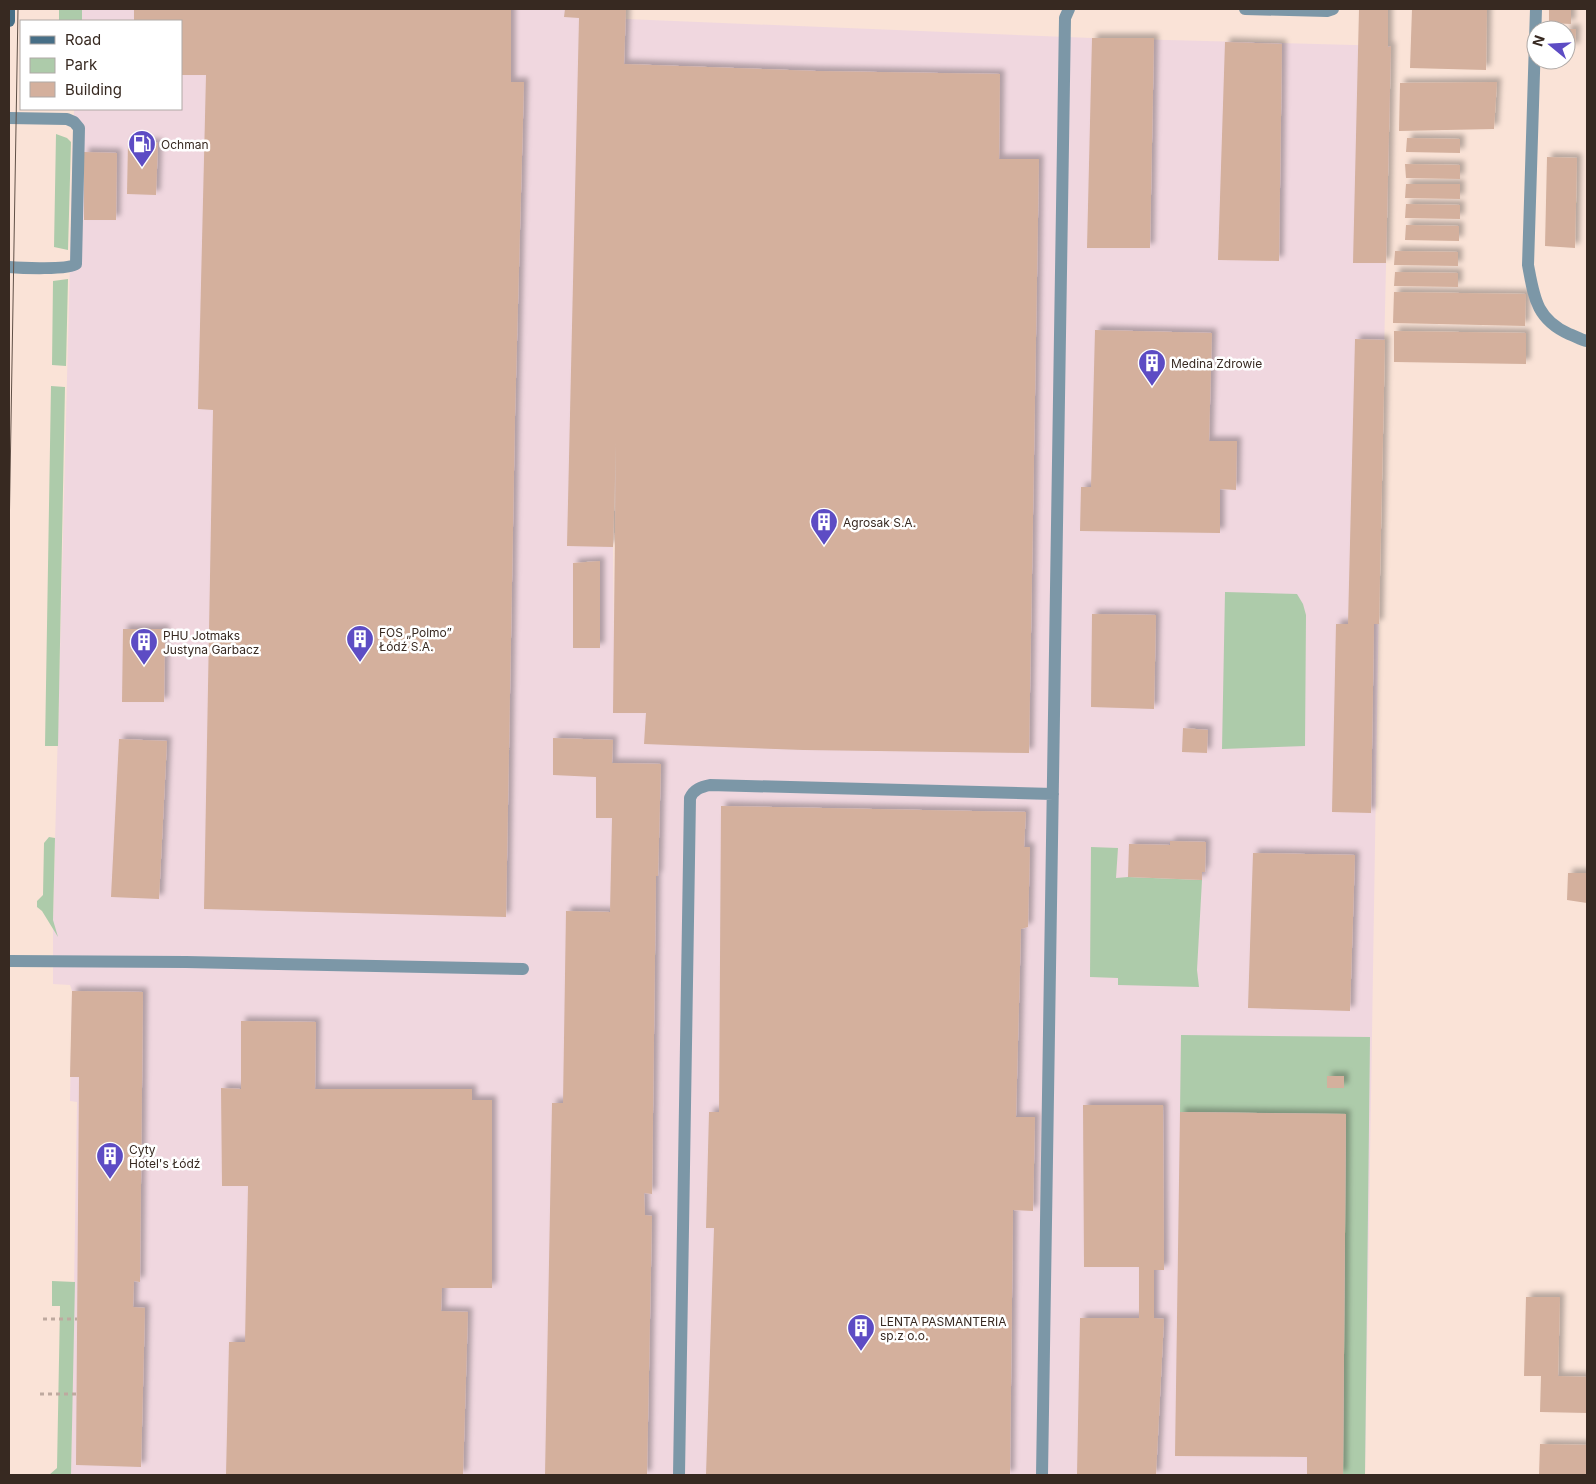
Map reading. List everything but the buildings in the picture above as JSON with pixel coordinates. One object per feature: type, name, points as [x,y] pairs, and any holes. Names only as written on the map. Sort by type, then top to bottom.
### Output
[{"type":"street","points":[[9,9],[9,21]]},
{"type":"lane","points":[[1042,1475],[1064,28],[1065,18],[1069,9]]},
{"type":"lane","points":[[1245,9],[1327,12],[1333,9]]},
{"type":"lane","points":[[1536,9],[1528,265],[1534,298],[1545,318],[1559,329],[1587,341]]},
{"type":"lane","points":[[9,118],[67,119],[74,122],[79,128],[76,264],[73,267],[63,268],[9,267]]},
{"type":"lane","points":[[679,1475],[690,798],[692,792],[710,785],[1053,794]]},
{"type":"lane","points":[[9,961],[523,969]]},
{"type":"path","points":[[43,1319],[77,1319]]},
{"type":"path","points":[[40,1394],[76,1394]]},
{"type":"shaded area","points":[[82,9],[626,9],[626,19],[1092,38],[1391,46],[1380,529],[1365,1475],[71,1475],[77,1102],[70,1101],[72,991],[70,985],[53,984],[53,920],[74,110],[182,110],[182,20],[82,20]],"holes":[[[616,442],[614,646],[613,547]]]},
{"type":"green space","points":[[59,9],[82,9],[82,20],[59,20]]},
{"type":"green space","points":[[56,134],[67,138],[71,142],[68,250],[54,247]]},
{"type":"green space","points":[[68,279],[66,366],[52,365],[53,281]]},
{"type":"green space","points":[[51,386],[65,387],[58,746],[45,746]]},
{"type":"green space","points":[[1225,592],[1297,594],[1303,604],[1306,615],[1305,746],[1222,749]]},
{"type":"green space","points":[[49,837],[55,838],[53,920],[58,937],[42,911],[37,907],[37,901],[43,895],[44,843]]},
{"type":"green space","points":[[1091,847],[1118,848],[1116,878],[1202,880],[1197,970],[1199,987],[1118,985],[1118,978],[1090,977]]},
{"type":"green space","points":[[1181,1035],[1370,1037],[1365,1475],[1343,1475],[1346,1114],[1180,1112]]},
{"type":"green space","points":[[52,1281],[75,1282],[71,1475],[49,1475],[57,1468],[60,1306],[52,1306]]},
{"type":"tram line","points":[[9,540],[18,9]]},
{"type":"place","name":"Ochman","points":[[142,168]]},
{"type":"place","name":"Medina Zdrowie","points":[[1152,387]]},
{"type":"place","name":"Agrosak S.A.","points":[[824,546]]},
{"type":"place","name":"FOS „Polmo” Łódź S.A.","points":[[360,663]]},
{"type":"place","name":"PHU Jotmaks Justyna Garbacz","points":[[144,666]]},
{"type":"place","name":"Cyty Hotel's Łódź","points":[[110,1180]]},
{"type":"place","name":"LENTA PASMANTERIA sp.z o.o.","points":[[861,1352]]}]
